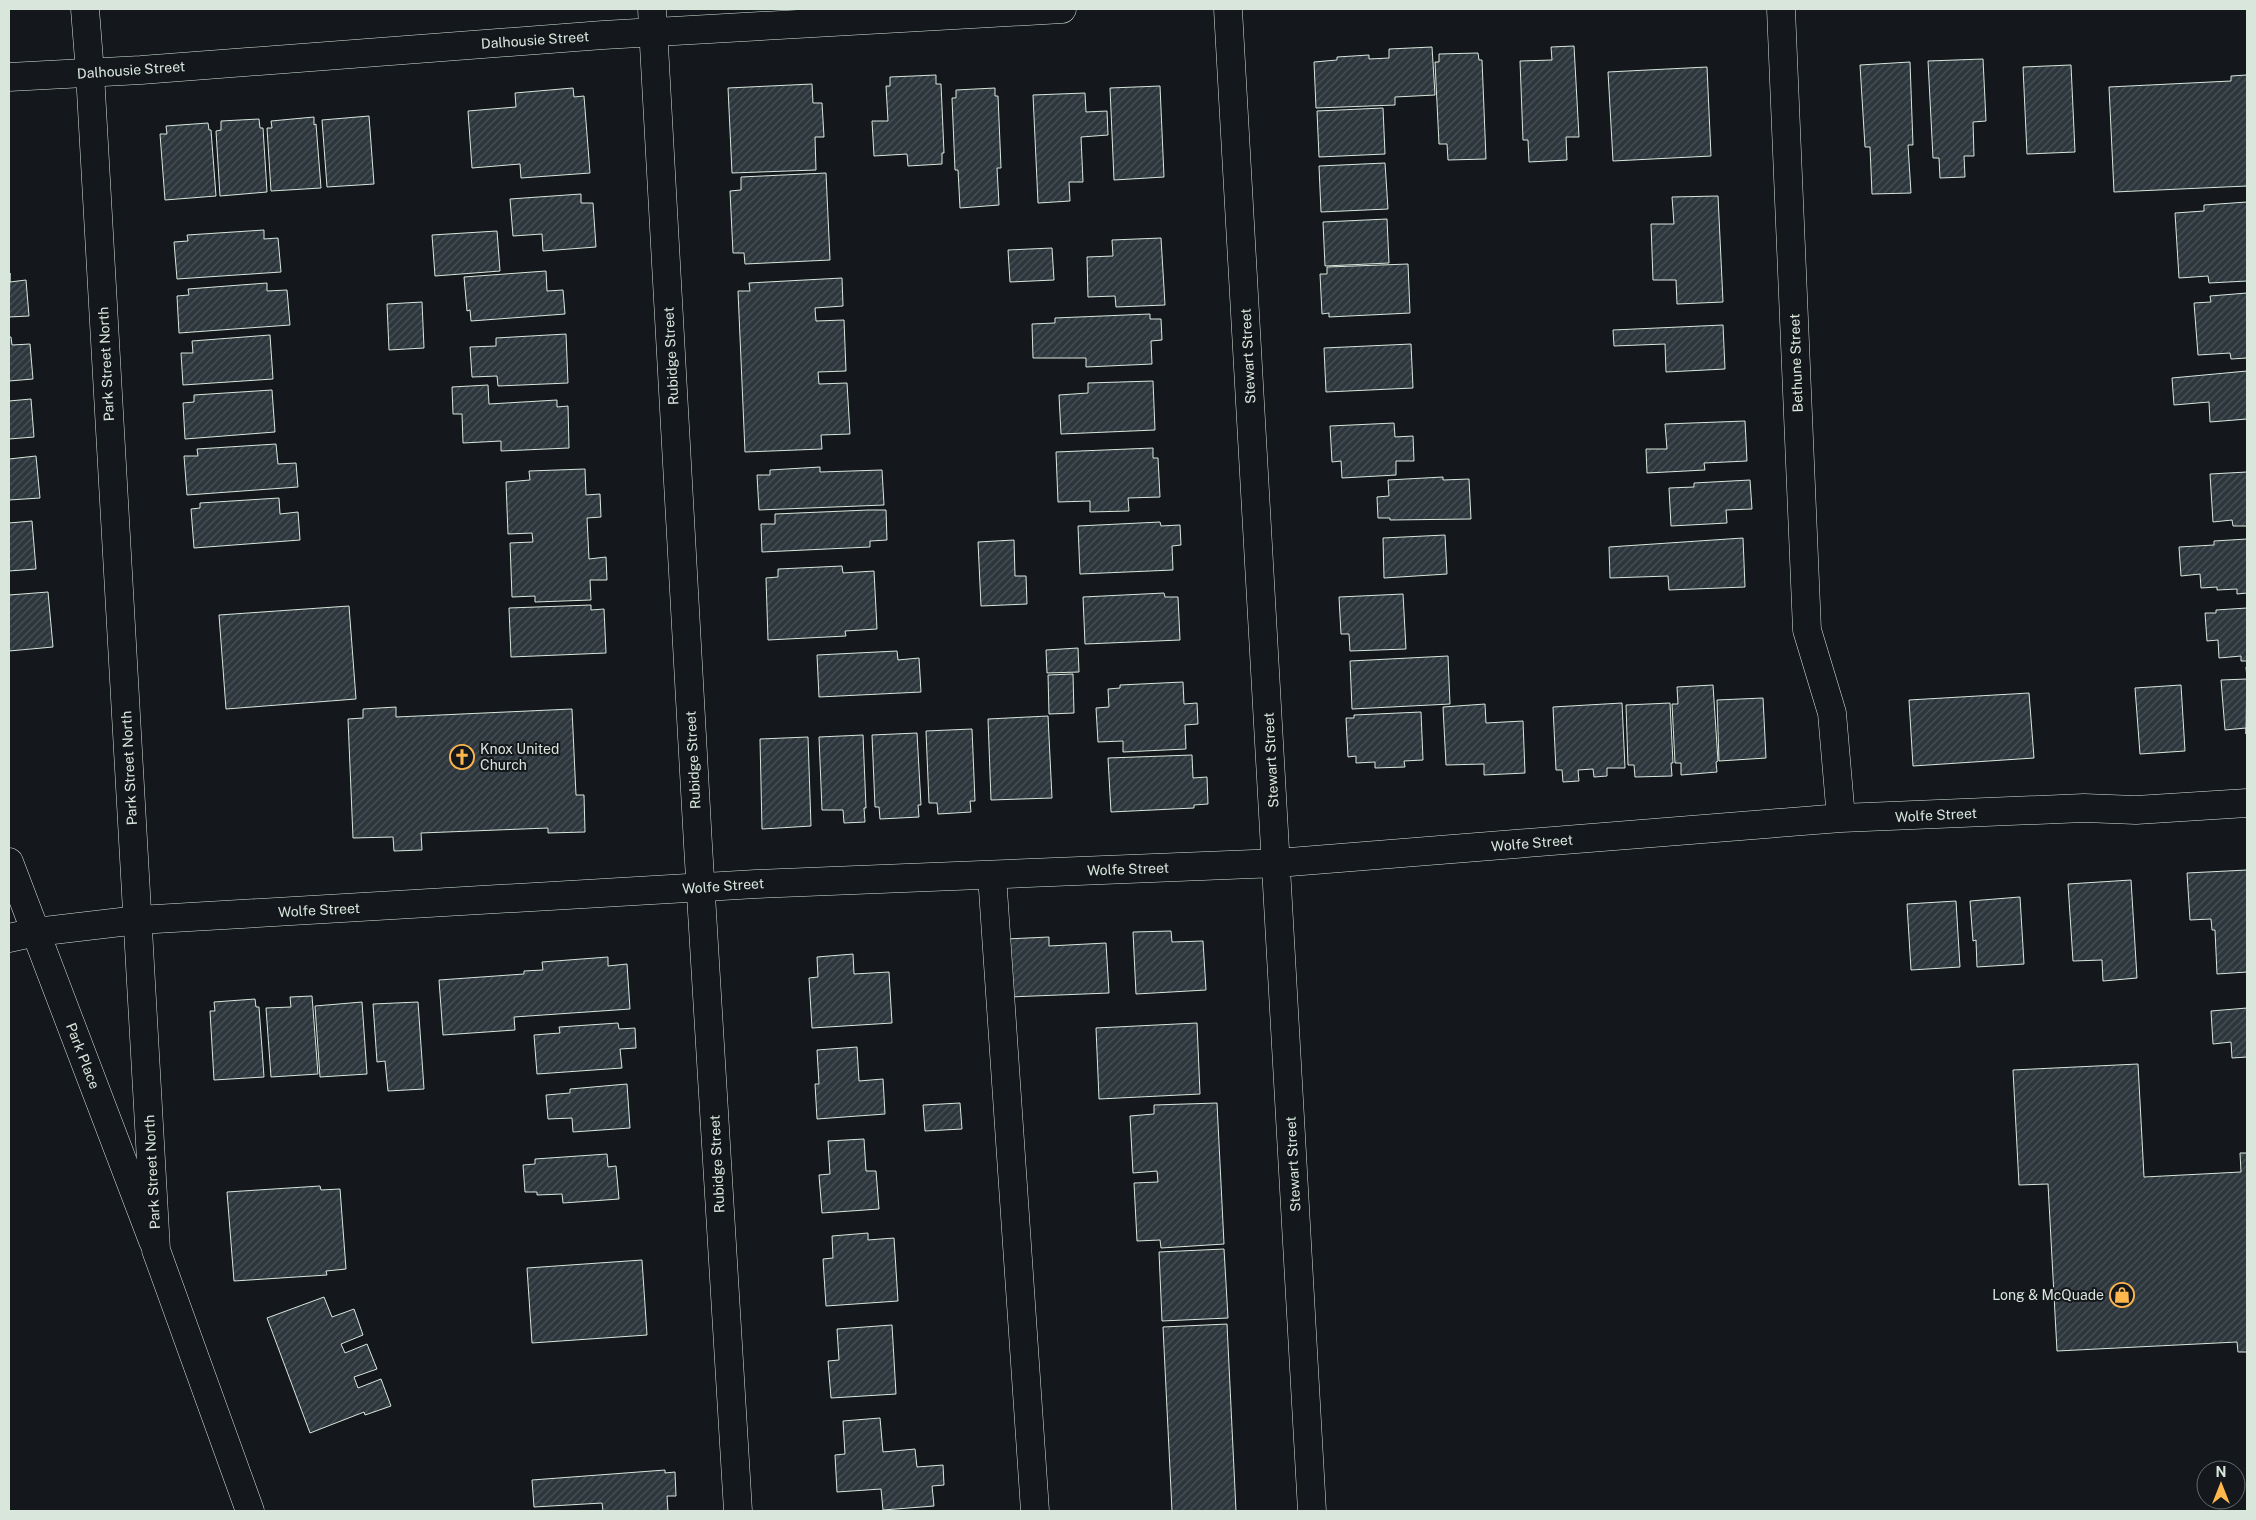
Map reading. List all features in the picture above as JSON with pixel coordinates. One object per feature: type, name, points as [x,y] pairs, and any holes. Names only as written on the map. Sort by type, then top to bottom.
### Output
[{"type":"street","name":"Park Street North","points":[[85,9],[156,1250],[250,1511]]},
{"type":"street","name":"Dalhousie Street","points":[[9,77],[90,73],[652,21],[1062,9]]},
{"type":"street","name":"Stewart Street","points":[[1228,9],[1312,1511]]},
{"type":"street","name":"Bethune Street","points":[[1782,9],[1807,630],[1832,713],[1841,818]]},
{"type":"street","name":"Rubidge Street","points":[[652,21],[700,888],[738,1511]]},
{"type":"street","name":"Wolfe Street","points":[[9,938],[36,932],[138,920],[756,884],[1277,863],[1841,818],[2084,808],[2136,810],[2247,803]]},
{"type":"street","name":"Park Place","points":[[9,862],[156,1250]]},
{"type":"street","points":[[992,875],[1035,1511]]},
{"type":"building","points":[[1574,46],[1579,137],[1566,137],[1567,160],[1529,162],[1528,140],[1523,140],[1520,61],[1552,60],[1551,47]]},
{"type":"building","points":[[1432,47],[1435,95],[1395,97],[1395,105],[1316,108],[1314,62],[1337,60],[1337,57],[1369,55],[1369,59],[1389,58],[1389,49]]},
{"type":"building","points":[[1478,53],[1479,60],[1482,60],[1486,159],[1448,160],[1447,144],[1439,144],[1435,62],[1439,62],[1439,54]]},
{"type":"building","points":[[1983,59],[1986,121],[1973,122],[1974,156],[1964,156],[1965,177],[1940,178],[1939,158],[1933,158],[1928,61]]},
{"type":"building","points":[[1910,62],[1913,145],[1908,145],[1911,193],[1872,194],[1870,147],[1865,147],[1860,65]]},
{"type":"building","points":[[2071,65],[2075,152],[2027,154],[2023,67]]},
{"type":"building","points":[[1707,67],[1711,156],[1613,161],[1608,72]]},
{"type":"building","points":[[936,75],[936,84],[941,84],[944,153],[942,153],[942,164],[908,166],[907,154],[874,156],[872,121],[888,121],[886,86],[890,86],[890,77]]},
{"type":"building","points":[[2247,75],[2247,186],[2114,192],[2109,87],[2231,81],[2231,76]]},
{"type":"building","points":[[812,84],[813,103],[822,103],[824,137],[815,137],[816,170],[732,173],[728,88]]},
{"type":"building","points":[[1160,86],[1164,177],[1114,180],[1110,88]]},
{"type":"building","points":[[573,88],[574,97],[584,96],[590,173],[521,178],[520,164],[472,168],[468,111],[516,107],[515,93]]},
{"type":"building","points":[[995,88],[995,96],[998,96],[1001,168],[997,168],[999,205],[960,208],[958,170],[955,170],[952,98],[956,98],[956,90]]},
{"type":"building","points":[[1085,93],[1086,112],[1107,111],[1108,135],[1081,137],[1083,182],[1069,182],[1070,201],[1038,203],[1033,95]]},
{"type":"building","points":[[1383,108],[1385,154],[1319,157],[1317,111]]},
{"type":"building","points":[[369,116],[374,184],[327,187],[322,120]]},
{"type":"building","points":[[314,117],[321,188],[271,191],[267,128],[272,128],[271,121]]},
{"type":"building","points":[[259,119],[260,128],[263,128],[267,192],[220,196],[216,131],[221,130],[221,121]]},
{"type":"building","points":[[208,123],[209,130],[211,130],[216,196],[165,200],[160,134],[167,134],[166,126]]},
{"type":"building","points":[[1385,163],[1388,209],[1321,212],[1319,166]]},
{"type":"building","points":[[826,173],[830,260],[745,264],[744,253],[733,253],[730,191],[741,190],[741,177]]},
{"type":"building","points":[[581,194],[581,203],[593,203],[596,247],[543,251],[542,234],[513,236],[510,199]]},
{"type":"building","points":[[1718,196],[1723,302],[1677,304],[1676,280],[1653,280],[1651,224],[1674,224],[1672,197]]},
{"type":"building","points":[[2247,202],[2247,281],[2209,283],[2208,276],[2179,278],[2175,213],[2204,211],[2204,205]]},
{"type":"building","points":[[1387,219],[1389,263],[1325,266],[1323,222]]},
{"type":"building","points":[[264,230],[264,239],[278,238],[281,272],[177,279],[174,242],[188,241],[187,235]]},
{"type":"building","points":[[497,231],[500,271],[435,276],[432,235]]},
{"type":"building","points":[[1161,238],[1165,305],[1116,307],[1115,296],[1088,297],[1087,257],[1113,256],[1112,240]]},
{"type":"building","points":[[1052,248],[1054,280],[1010,282],[1008,250]]},
{"type":"building","points":[[1408,264],[1410,313],[1329,317],[1329,313],[1322,314],[1320,274],[1327,274],[1327,267]]},
{"type":"building","points":[[546,271],[547,291],[563,290],[565,314],[471,321],[470,310],[467,311],[464,277]]},
{"type":"building","points":[[10,273],[10,282],[26,280],[29,316],[9,317]]},
{"type":"building","points":[[842,278],[843,306],[815,308],[816,321],[844,320],[846,371],[818,372],[819,384],[847,383],[850,434],[821,435],[822,449],[745,452],[738,291],[750,291],[749,283]]},
{"type":"building","points":[[267,283],[267,291],[287,290],[290,325],[179,333],[177,296],[189,295],[188,289]]},
{"type":"building","points":[[2247,293],[2247,358],[2231,359],[2230,353],[2198,355],[2194,303],[2211,302],[2210,296]]},
{"type":"building","points":[[422,302],[424,348],[389,350],[387,304]]},
{"type":"building","points":[[1150,314],[1150,319],[1161,319],[1162,340],[1151,341],[1152,364],[1086,367],[1086,358],[1033,358],[1032,324],[1055,323],[1055,318]]},
{"type":"building","points":[[1723,325],[1725,369],[1666,372],[1665,344],[1614,346],[1613,330]]},
{"type":"building","points":[[566,334],[568,383],[498,386],[497,376],[472,377],[470,347],[496,346],[496,338]]},
{"type":"building","points":[[270,335],[273,379],[183,385],[181,353],[193,353],[192,341]]},
{"type":"building","points":[[9,337],[11,337],[12,345],[30,344],[33,379],[9,381]]},
{"type":"building","points":[[1411,344],[1413,388],[1326,392],[1324,348]]},
{"type":"building","points":[[2247,371],[2247,419],[2210,422],[2209,402],[2174,405],[2172,378]]},
{"type":"building","points":[[1153,381],[1155,430],[1061,434],[1059,395],[1088,393],[1088,383]]},
{"type":"building","points":[[488,385],[489,404],[557,400],[557,407],[568,406],[569,448],[501,451],[501,441],[463,443],[462,414],[453,414],[452,387]]},
{"type":"building","points":[[272,390],[275,432],[185,439],[183,403],[194,402],[194,395]]},
{"type":"building","points":[[31,399],[34,437],[9,439],[9,401]]},
{"type":"building","points":[[1745,421],[1747,461],[1704,463],[1705,470],[1647,473],[1646,449],[1667,449],[1665,424]]},
{"type":"building","points":[[1394,423],[1395,437],[1413,436],[1414,461],[1396,461],[1396,475],[1342,478],[1341,461],[1332,462],[1330,426]]},
{"type":"building","points":[[276,444],[278,464],[296,463],[298,487],[187,495],[184,456],[198,456],[197,449]]},
{"type":"building","points":[[1153,448],[1153,458],[1158,458],[1160,497],[1128,498],[1129,511],[1090,512],[1090,501],[1058,502],[1056,452]]},
{"type":"building","points":[[36,456],[40,498],[9,500],[9,459]]},
{"type":"building","points":[[820,467],[820,472],[882,470],[884,505],[759,510],[757,475],[770,475],[770,470]]},
{"type":"building","points":[[585,469],[586,495],[600,494],[601,517],[587,518],[589,559],[606,557],[607,580],[590,580],[591,600],[535,602],[535,596],[512,597],[510,543],[533,542],[532,533],[508,534],[506,482],[530,480],[529,471]]},
{"type":"building","points":[[2247,472],[2247,526],[2233,526],[2232,520],[2213,522],[2210,474]]},
{"type":"building","points":[[1443,477],[1443,480],[1469,479],[1471,519],[1390,520],[1390,518],[1378,518],[1377,497],[1389,496],[1388,480]]},
{"type":"building","points":[[1750,480],[1752,509],[1726,510],[1727,523],[1671,526],[1669,488],[1694,487],[1694,483]]},
{"type":"building","points":[[279,498],[280,514],[298,512],[300,540],[194,548],[191,509],[200,508],[200,503]]},
{"type":"building","points":[[886,510],[887,540],[870,541],[870,547],[762,552],[761,524],[775,524],[775,514]]},
{"type":"building","points":[[32,521],[36,569],[9,571],[9,523]]},
{"type":"building","points":[[1160,522],[1161,526],[1180,525],[1181,545],[1172,546],[1173,570],[1080,574],[1078,526]]},
{"type":"building","points":[[1445,535],[1447,574],[1384,578],[1383,538]]},
{"type":"building","points":[[1743,538],[1745,587],[1669,590],[1668,576],[1610,578],[1609,547]]},
{"type":"building","points":[[2247,539],[2247,593],[2237,594],[2237,589],[2217,590],[2217,587],[2201,588],[2200,574],[2181,576],[2179,547],[2214,545],[2214,541]]},
{"type":"building","points":[[1014,540],[1015,576],[1026,576],[1027,604],[981,606],[978,542]]},
{"type":"building","points":[[842,566],[843,573],[874,571],[877,629],[845,631],[846,636],[768,640],[766,578],[778,577],[778,569]]},
{"type":"building","points":[[48,592],[53,647],[9,651],[9,595]]},
{"type":"building","points":[[1164,593],[1165,597],[1178,597],[1180,640],[1085,644],[1083,597]]},
{"type":"building","points":[[1403,594],[1406,649],[1350,651],[1349,634],[1341,634],[1339,597]]},
{"type":"building","points":[[591,605],[591,610],[604,609],[606,653],[511,657],[509,608]]},
{"type":"building","points":[[349,606],[356,699],[226,709],[219,615]]},
{"type":"building","points":[[2247,608],[2247,661],[2241,661],[2241,656],[2219,658],[2218,640],[2207,641],[2205,613],[2216,613],[2216,610]]},
{"type":"building","points":[[1078,648],[1079,672],[1047,673],[1046,650]]},
{"type":"building","points":[[897,651],[898,660],[919,658],[921,692],[819,697],[817,655]]},
{"type":"building","points":[[1448,656],[1450,704],[1352,709],[1350,661]]},
{"type":"building","points":[[1073,674],[1074,713],[1049,714],[1048,675]]},
{"type":"building","points":[[2247,679],[2246,734],[2246,728],[2225,730],[2221,680]]},
{"type":"building","points":[[1183,682],[1184,704],[1197,703],[1198,724],[1185,725],[1186,749],[1123,752],[1123,741],[1098,742],[1096,708],[1109,707],[1108,689],[1120,688],[1120,685]]},
{"type":"building","points":[[1713,685],[1718,761],[1716,762],[1717,772],[1681,775],[1681,763],[1675,763],[1672,704],[1678,704],[1677,687]]},
{"type":"building","points":[[2181,685],[2185,751],[2140,754],[2135,688]]},
{"type":"building","points":[[2029,693],[2034,758],[1913,766],[1909,700]]},
{"type":"building","points":[[1763,698],[1766,758],[1719,761],[1717,700]]},
{"type":"building","points":[[1622,703],[1625,768],[1607,768],[1607,776],[1594,777],[1593,769],[1578,770],[1579,781],[1563,782],[1562,770],[1556,770],[1553,707]]},
{"type":"building","points":[[1670,703],[1672,776],[1635,777],[1634,765],[1628,765],[1626,705]]},
{"type":"building","points":[[1485,704],[1486,723],[1523,721],[1525,773],[1484,775],[1484,764],[1446,765],[1443,707]]},
{"type":"building","name":"Knox United Church","points":[[396,707],[396,717],[572,709],[576,795],[584,795],[585,832],[548,833],[548,828],[421,833],[422,850],[394,851],[393,837],[353,838],[348,719],[363,718],[363,709]]},
{"type":"building","points":[[1421,712],[1423,760],[1404,761],[1405,767],[1375,768],[1375,762],[1356,763],[1356,756],[1348,757],[1346,718],[1354,718],[1354,715]]},
{"type":"building","points":[[1048,716],[1052,798],[991,800],[988,719]]},
{"type":"building","points":[[972,729],[975,801],[970,801],[971,812],[938,814],[937,803],[929,803],[926,731]]},
{"type":"building","points":[[917,733],[921,805],[918,805],[919,817],[880,819],[879,807],[875,807],[872,735]]},
{"type":"building","points":[[863,735],[865,822],[844,823],[843,810],[822,810],[819,737]]},
{"type":"building","points":[[808,737],[811,826],[762,829],[760,739]]},
{"type":"building","points":[[1192,755],[1193,778],[1207,777],[1208,804],[1194,805],[1194,808],[1111,812],[1108,758]]},
{"type":"building","points":[[2247,870],[2247,972],[2217,974],[2215,930],[2212,930],[2211,919],[2190,920],[2187,873]]},
{"type":"building","points":[[2131,880],[2137,978],[2103,981],[2102,960],[2073,961],[2068,884]]},
{"type":"building","points":[[2020,897],[2024,964],[1977,967],[1976,940],[1973,941],[1970,901]]},
{"type":"building","points":[[1956,901],[1960,967],[1911,970],[1907,904]]},
{"type":"building","points":[[1171,931],[1172,942],[1203,941],[1206,990],[1136,994],[1133,932]]},
{"type":"building","points":[[1049,937],[1049,946],[1106,943],[1109,993],[1009,997],[1006,939]]},
{"type":"building","points":[[853,954],[854,974],[889,972],[892,1023],[812,1028],[809,978],[818,977],[817,957]]},
{"type":"building","points":[[608,957],[608,966],[627,964],[630,1009],[514,1017],[515,1030],[443,1035],[439,980],[524,974],[524,971],[543,970],[542,962]]},
{"type":"building","points":[[312,996],[318,1074],[271,1077],[266,1008],[291,1007],[290,997]]},
{"type":"building","points":[[255,999],[256,1007],[259,1007],[264,1077],[214,1080],[210,1011],[215,1011],[214,1002]]},
{"type":"building","points":[[362,1002],[367,1074],[320,1077],[315,1006]]},
{"type":"building","points":[[418,1002],[424,1089],[388,1091],[385,1061],[377,1062],[373,1004]]},
{"type":"building","points":[[2247,1008],[2247,1057],[2232,1058],[2231,1042],[2213,1044],[2211,1011]]},
{"type":"building","points":[[618,1023],[619,1029],[635,1028],[636,1048],[620,1049],[622,1068],[537,1074],[534,1035],[560,1033],[559,1027]]},
{"type":"building","points":[[1197,1023],[1200,1094],[1099,1099],[1096,1028]]},
{"type":"building","points":[[857,1047],[859,1081],[883,1079],[885,1114],[817,1119],[815,1084],[819,1084],[817,1050]]},
{"type":"building","points":[[2138,1064],[2144,1177],[2241,1172],[2240,1153],[2247,1153],[2247,1352],[2238,1352],[2237,1342],[2057,1351],[2048,1184],[2019,1185],[2013,1070]]},
{"type":"building","points":[[627,1084],[630,1128],[573,1132],[572,1118],[548,1119],[546,1095],[570,1093],[570,1089]]},
{"type":"building","points":[[960,1103],[962,1129],[925,1131],[923,1105]]},
{"type":"building","points":[[1217,1103],[1224,1244],[1161,1248],[1160,1240],[1137,1241],[1134,1183],[1158,1182],[1157,1171],[1133,1173],[1130,1116],[1154,1114],[1154,1105]]},
{"type":"building","points":[[864,1139],[866,1171],[876,1171],[879,1209],[822,1213],[819,1175],[830,1174],[828,1141]]},
{"type":"building","points":[[607,1154],[608,1167],[616,1166],[619,1199],[563,1203],[562,1194],[537,1195],[537,1192],[525,1192],[523,1165],[535,1164],[535,1159]]},
{"type":"building","points":[[320,1186],[321,1190],[340,1189],[346,1269],[326,1271],[327,1275],[234,1281],[227,1192]]},
{"type":"building","points":[[868,1233],[868,1240],[894,1238],[898,1301],[826,1306],[823,1259],[833,1258],[832,1236]]},
{"type":"building","points":[[1224,1249],[1228,1318],[1162,1321],[1159,1252]]},
{"type":"building","points":[[642,1260],[647,1335],[532,1343],[527,1268]]},
{"type":"building","points":[[324,1297],[332,1317],[354,1309],[363,1335],[341,1344],[345,1353],[367,1344],[377,1369],[354,1377],[358,1388],[381,1379],[391,1406],[365,1415],[364,1412],[310,1433],[267,1318]]},
{"type":"building","points":[[1227,1324],[1236,1511],[1172,1511],[1163,1327]]},
{"type":"building","points":[[892,1325],[896,1394],[831,1398],[828,1361],[839,1360],[837,1329]]},
{"type":"building","points":[[880,1418],[883,1452],[915,1449],[917,1467],[943,1465],[944,1485],[932,1486],[934,1506],[883,1510],[881,1489],[837,1492],[835,1455],[845,1454],[843,1421]]},
{"type":"building","points":[[665,1470],[665,1473],[675,1472],[676,1496],[667,1496],[668,1511],[603,1511],[602,1503],[534,1507],[532,1480]]},
{"type":"place","name":"Knox United Church","points":[[462,757]]},
{"type":"place","name":"Long & McQuade","points":[[2122,1295]]}]
